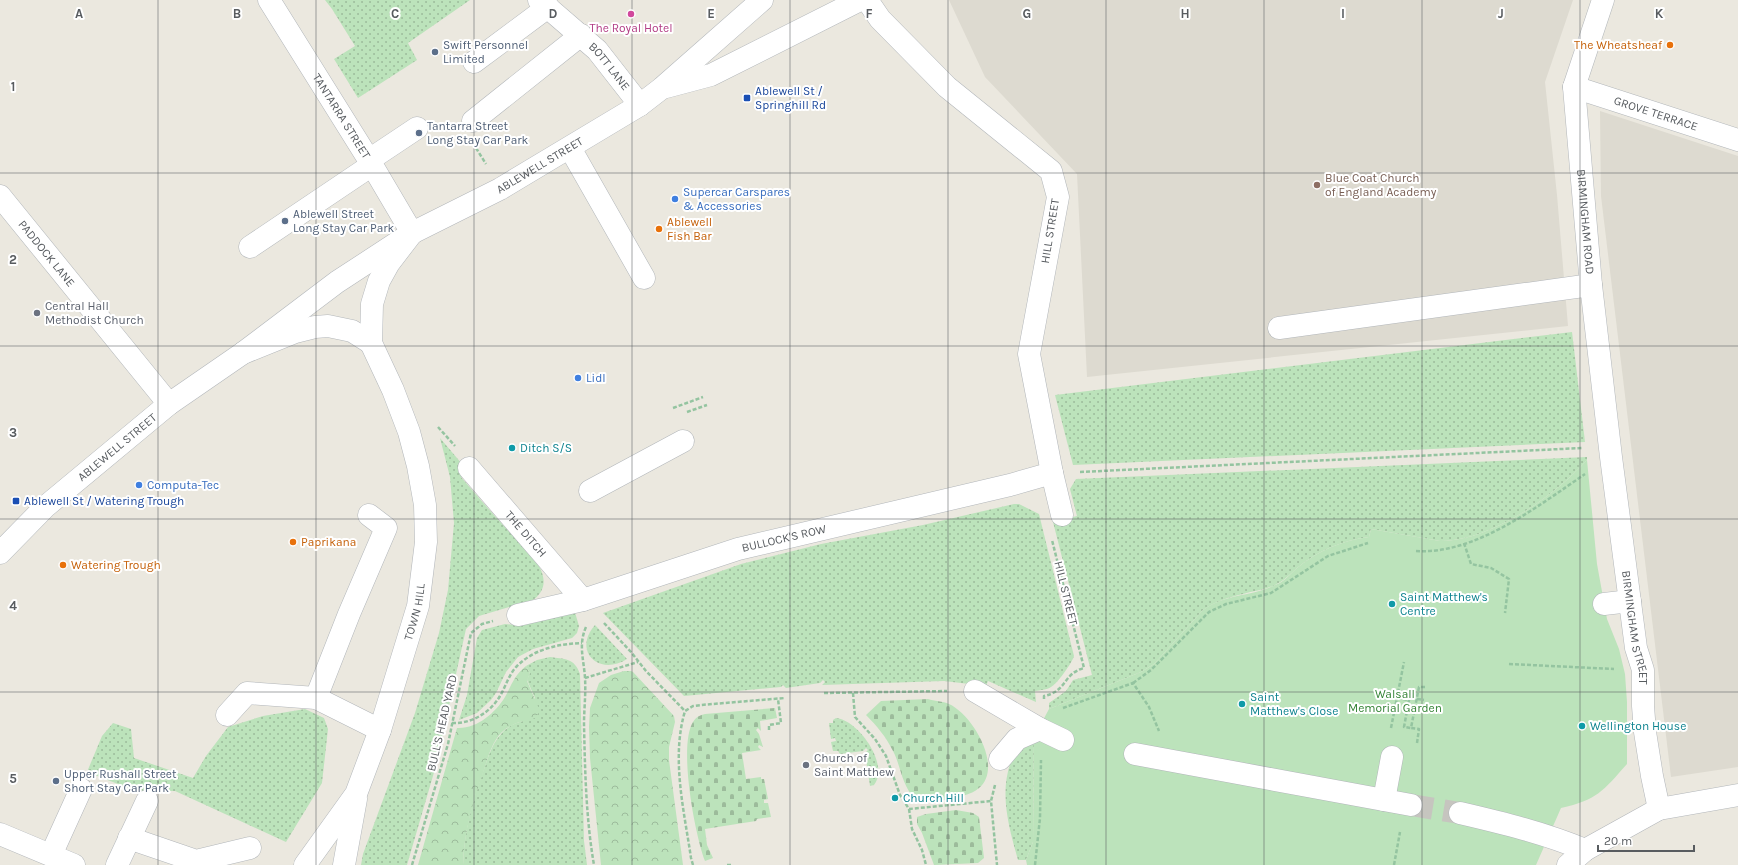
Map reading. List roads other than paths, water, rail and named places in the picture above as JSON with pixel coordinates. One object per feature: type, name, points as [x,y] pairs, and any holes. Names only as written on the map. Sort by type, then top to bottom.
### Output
[{"type":"street","name":"TANTARRA STREET","points":[[269,0],[412,233]]},
{"type":"street","name":"ABLEWELL STREET","points":[[0,553],[8,535],[45,507],[169,404],[243,353],[337,282],[412,233],[500,189],[640,106],[762,0]]},
{"type":"street","name":"ABLEWELL STREET","points":[[662,88],[711,75],[860,0]]},
{"type":"street","name":"HILL STREET","points":[[867,0],[880,19],[947,88],[1051,172],[1058,197],[1029,354],[1052,473],[1062,514]]},
{"type":"street","name":"BIRMINGHAM ROAD","points":[[1603,0],[1574,87],[1591,285],[1611,452]]},
{"type":"street","points":[[474,62],[544,3]]},
{"type":"street","name":"BOTT LANE","points":[[544,3],[597,50],[640,106]]},
{"type":"street","points":[[474,121],[581,35]]},
{"type":"street","name":"GROVE TERRACE","points":[[1574,87],[1738,140]]},
{"type":"street","points":[[250,247],[370,163],[417,128]]},
{"type":"street","points":[[570,148],[644,278]]},
{"type":"street","name":"PADDOCK LANE","points":[[0,196],[169,404]]},
{"type":"street","name":"ABLEWELL STREET","points":[[371,343],[372,304],[379,281],[389,263],[412,233]]},
{"type":"street","points":[[1279,328],[1591,285]]},
{"type":"street","name":"ABLEWELL STREET","points":[[243,353],[295,332],[315,327],[328,326],[352,331],[371,343]]},
{"type":"street","name":"TOWN HILL","points":[[304,865],[356,794],[380,730],[418,606],[423,574],[426,542],[424,505],[418,466],[409,432],[393,390],[371,343]]},
{"type":"street","points":[[590,491],[683,441]]},
{"type":"street","name":"BIRMINGHAM STREET","points":[[1611,452],[1636,648],[1643,670],[1645,732],[1659,809]]},
{"type":"street","name":"THE DITCH","points":[[469,468],[588,608]]},
{"type":"street","name":"BULLOCK'S ROW","points":[[518,615],[588,608],[738,549],[1010,485],[1052,473]]},
{"type":"street","points":[[316,698],[349,614],[386,528],[369,515]]},
{"type":"street","points":[[1604,604],[1630,601]]},
{"type":"street","points":[[975,691],[1063,740]]},
{"type":"street","points":[[227,715],[247,693],[316,698],[380,730]]},
{"type":"street","points":[[1000,759],[1017,739],[1040,728]]},
{"type":"street","points":[[1135,754],[1408,804]]},
{"type":"street","points":[[1384,800],[1392,757]]},
{"type":"street","points":[[51,856],[81,789]]},
{"type":"street","points":[[344,865],[356,794]]},
{"type":"street","points":[[1568,865],[1585,850],[1659,809],[1738,795]]},
{"type":"street","points":[[117,865],[147,801]]},
{"type":"street","points":[[1460,813],[1514,825],[1561,840],[1585,850]]},
{"type":"street","points":[[0,834],[74,865]]},
{"type":"street","points":[[129,838],[196,861],[250,848]]},
{"type":"tunnel","points":[[1411,805],[1460,813]]},
{"type":"place","name":"The Royal Hotel","points":[[631,14]]},
{"type":"place","name":"The Wheatsheaf","points":[[1670,45]]},
{"type":"place","name":"Swift Personnel Limited","points":[[435,52]]},
{"type":"place","name":"Ablewell St / Springhill Rd","points":[[747,98]]},
{"type":"place","name":"Tantarra Street Long Stay Car Park","points":[[419,133]]},
{"type":"place","name":"Blue Coat Church of England Academy","points":[[1317,185]]},
{"type":"place","name":"Supercar Carspares & Accessories","points":[[675,199]]},
{"type":"place","name":"Ablewell Street Long Stay Car Park","points":[[285,221]]},
{"type":"place","name":"Ablewell Fish Bar","points":[[659,229]]},
{"type":"place","name":"Central Hall Methodist Church","points":[[37,313]]},
{"type":"place","name":"Lidl","points":[[578,378]]},
{"type":"place","name":"Ditch S/S","points":[[512,448]]},
{"type":"place","name":"Computa-Tec","points":[[139,485]]},
{"type":"place","name":"Ablewell St / Watering Trough","points":[[16,501]]},
{"type":"place","name":"Paprikana","points":[[293,542]]},
{"type":"place","name":"Watering Trough","points":[[63,565]]},
{"type":"place","name":"Saint Matthew's Centre","points":[[1392,604]]},
{"type":"place","name":"Saint Matthew's Close","points":[[1242,704]]},
{"type":"place","name":"Wellington House","points":[[1582,726]]},
{"type":"place","name":"Church of Saint Matthew","points":[[806,765]]},
{"type":"place","name":"Upper Rushall Street Short Stay Car Park","points":[[56,781]]},
{"type":"place","name":"Church Hill","points":[[895,798]]},
{"type":"park label","name":"Walsall Memorial Garden","points":[[1395,701]]}]
